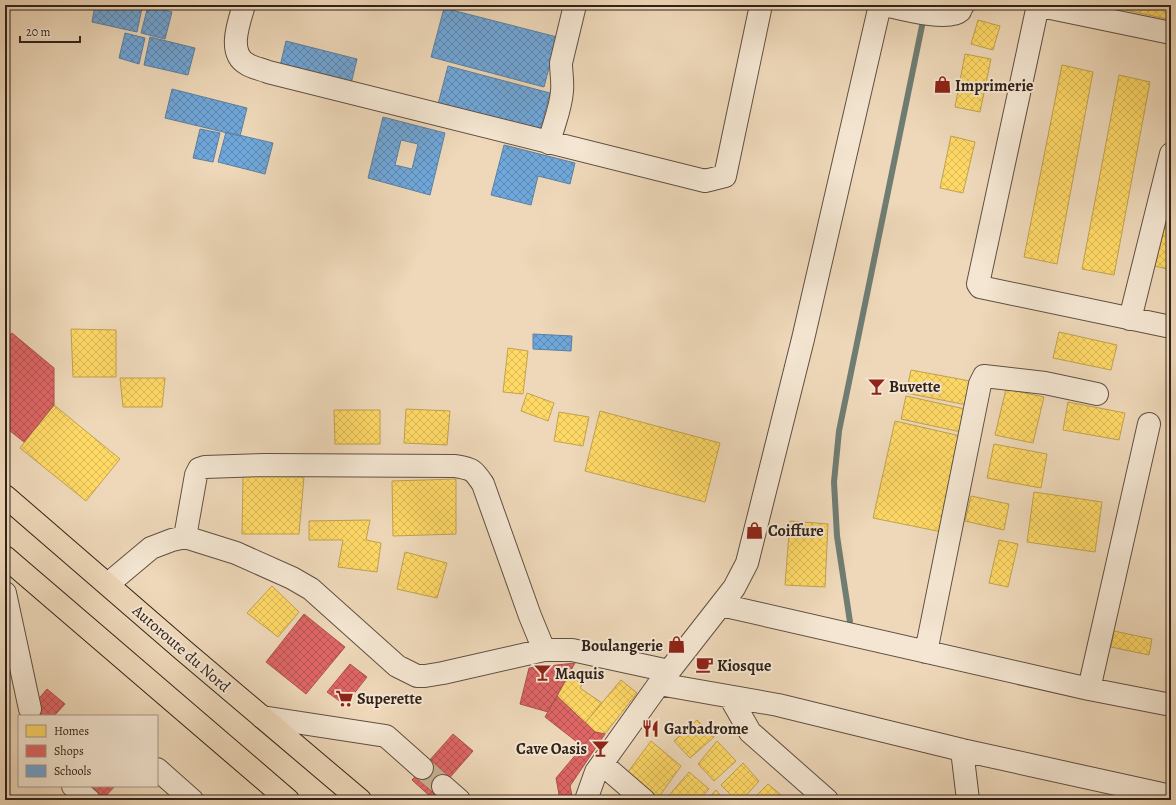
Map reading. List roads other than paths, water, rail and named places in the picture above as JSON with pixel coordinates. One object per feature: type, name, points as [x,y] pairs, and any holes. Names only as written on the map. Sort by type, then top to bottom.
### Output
[{"type":"highway","name":"Autoroute du Nord","points":[[5,496],[360,800]]},
{"type":"highway","points":[[5,557],[288,800]]},
{"type":"street","points":[[244,5],[236,35],[236,51],[245,64],[268,72],[705,181],[725,176],[761,5]]},
{"type":"street","points":[[549,143],[562,93],[563,80],[561,63],[575,5]]},
{"type":"street","points":[[586,800],[596,772],[664,678],[734,588],[747,564],[803,339],[880,5]]},
{"type":"street","points":[[885,5],[924,13],[955,13],[959,11],[963,5]]},
{"type":"street","points":[[1171,33],[1037,5],[978,284],[980,287],[1171,327]]},
{"type":"street","points":[[1130,319],[1171,154]]},
{"type":"street","points":[[926,652],[980,384],[984,376],[1045,383],[1097,394]]},
{"type":"street","points":[[1089,689],[1149,424]]},
{"type":"street","points":[[185,538],[196,474],[200,469],[205,467],[361,465],[455,466],[468,468],[475,472],[483,484],[530,616],[544,650]]},
{"type":"street","points":[[108,584],[151,548],[172,540],[185,538],[236,553],[292,578],[310,589],[397,666],[417,676],[443,673],[544,650],[572,650],[730,697],[778,705],[962,750],[1171,796]]},
{"type":"street","points":[[5,593],[30,709]]},
{"type":"street","points":[[721,605],[1089,689],[1171,705]]},
{"type":"street","points":[[730,697],[750,732],[827,800]]},
{"type":"street","points":[[262,717],[386,736],[422,768]]},
{"type":"street","points":[[962,750],[968,800]]},
{"type":"street","points":[[602,764],[644,800]]},
{"type":"street","points":[[158,770],[192,800]]},
{"type":"street","points":[[443,786],[459,800]]},
{"type":"street","points":[[74,787],[90,800]]},
{"type":"waterway","points":[[850,622],[837,536],[834,482],[839,431],[924,16]]},
{"type":"tunnel","points":[[422,768],[443,786]]},
{"type":"place","name":"Imprimerie","points":[[942,85]]},
{"type":"place","name":"Buvette","points":[[876,386]]},
{"type":"place","name":"Coiffure","points":[[755,530]]},
{"type":"place","name":"Boulangerie","points":[[676,645]]},
{"type":"place","name":"Kiosque","points":[[704,665]]},
{"type":"place","name":"Maquis","points":[[542,673]]},
{"type":"place","name":"Superette","points":[[344,698]]},
{"type":"place","name":"Garbadrome","points":[[651,728]]},
{"type":"place","name":"Cave Oasis","points":[[600,748]]}]
